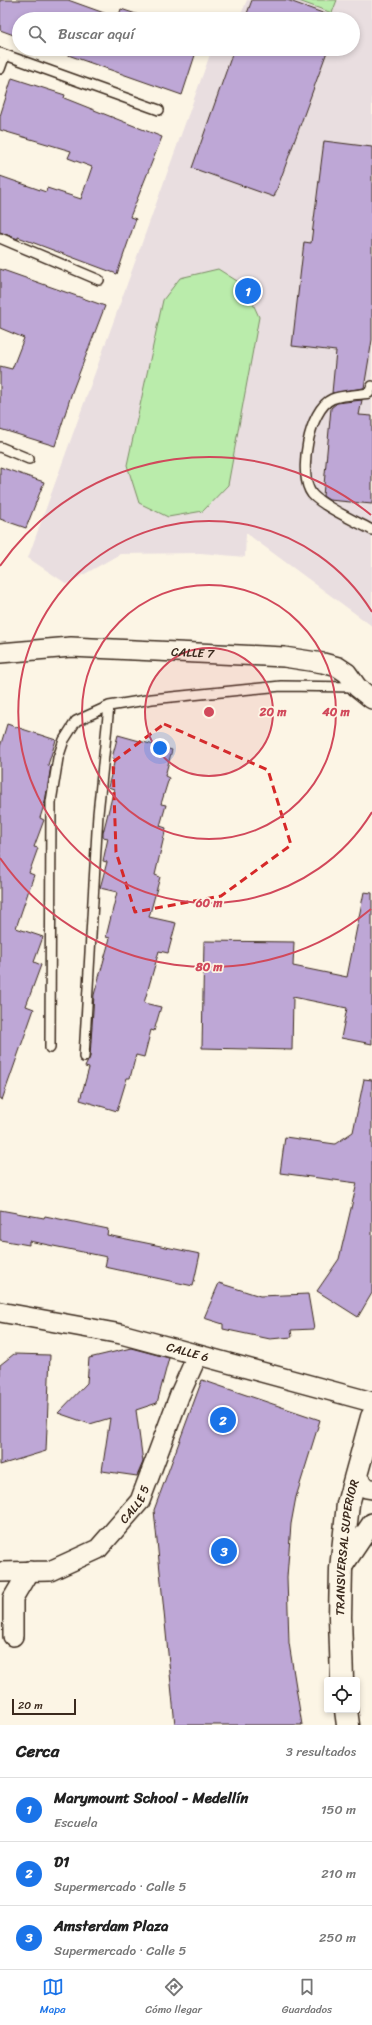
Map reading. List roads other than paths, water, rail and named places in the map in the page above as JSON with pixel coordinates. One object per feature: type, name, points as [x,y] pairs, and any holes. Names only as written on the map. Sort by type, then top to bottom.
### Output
[{"type":"main road","name":"TRANSVERSAL SUPERIOR","points":[[342,1677],[340,1617],[341,1569],[348,1504],[364,1483],[372,1417]]},
{"type":"main road","points":[[346,1713],[348,1725]]},
{"type":"street","name":"CALLE 7","points":[[0,652],[40,648],[85,647],[284,657],[323,663],[338,667],[347,673],[357,687],[372,699]]},
{"type":"street","name":"CALLE 6","points":[[0,1312],[121,1334],[197,1356],[372,1402]]},
{"type":"street","name":"CALLE 5","points":[[0,1572],[50,1571],[98,1549],[140,1501],[180,1394],[197,1356]]},
{"type":"street","points":[[341,1569],[372,1523]]},
{"type":"street","points":[[13,1636],[13,1598],[29,1571]]},
{"type":"lane","points":[[0,69],[3,54],[159,110]]},
{"type":"lane","points":[[0,238],[99,280]]},
{"type":"lane","points":[[372,386],[368,393],[332,399],[320,409],[311,429],[306,450],[306,465],[307,482],[311,493],[320,501],[372,530]]},
{"type":"lane","points":[[0,447],[29,459]]},
{"type":"lane","points":[[50,1048],[51,802],[58,758],[64,740],[76,721],[109,706],[152,699],[281,686],[357,687]]},
{"type":"lane","points":[[84,1057],[98,814],[109,706]]},
{"type":"place","name":"Marymount School - Medellín","points":[[248,291]]},
{"type":"place","name":"D1","points":[[223,1420]]},
{"type":"place","name":"Amsterdam Plaza","points":[[224,1551]]}]
